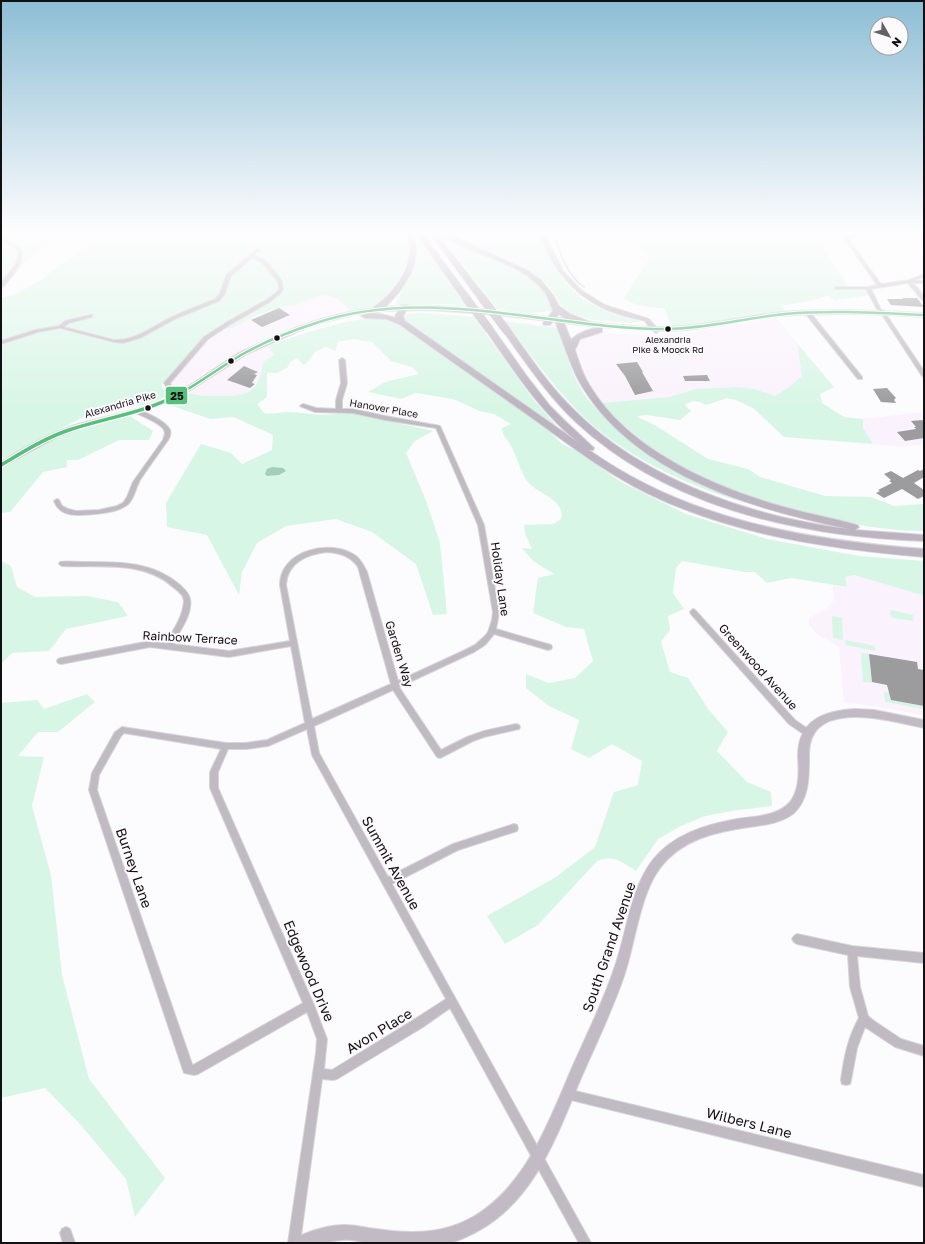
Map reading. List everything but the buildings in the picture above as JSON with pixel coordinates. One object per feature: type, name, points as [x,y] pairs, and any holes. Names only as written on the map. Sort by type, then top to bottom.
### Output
[{"type":"highway","points":[[393,310],[391,301],[396,291]]},
{"type":"highway","points":[[461,291],[549,409],[586,444],[610,462],[635,477],[674,496],[713,512],[787,535]]},
{"type":"highway","points":[[477,291],[550,388],[581,422],[618,451],[672,482],[744,510],[796,524],[819,529],[864,535],[922,538]]},
{"type":"highway","points":[[547,291],[555,306],[556,311],[554,322],[571,350],[586,388],[605,412],[640,443],[684,471],[725,490],[779,509],[824,521],[922,538]]},
{"type":"highway","points":[[376,310],[393,296]]},
{"type":"highway","points":[[555,306],[567,316],[592,324]]},
{"type":"highway","points":[[402,322],[399,318],[404,309]]},
{"type":"highway","points":[[364,316],[386,317],[402,322],[595,459],[653,492],[713,517],[787,535],[858,548],[924,553]]},
{"type":"highway","points":[[571,350],[572,343],[580,335],[599,330]]},
{"type":"main road","points":[[579,291],[603,306],[642,319],[679,328]]},
{"type":"main road","name":"Alexandria Pike","points":[[1,465],[52,436],[164,402],[179,394],[234,358],[284,336],[291,331],[331,318],[376,310],[404,309],[452,312],[634,328],[654,332],[768,315],[807,312],[881,311],[924,315]]},
{"type":"main road","name":"Alexandria Pike","points":[[284,336],[393,310]]},
{"type":"main road","points":[[634,328],[644,323],[642,319]]},
{"type":"main road","points":[[642,319],[650,323],[654,332]]},
{"type":"main road","name":"Alexandria Pike","points":[[554,322],[599,330],[654,332],[697,330],[723,325],[731,321]]},
{"type":"main road","points":[[808,733],[822,720],[835,714],[846,712],[866,713],[924,724]]},
{"type":"main road","name":"South Grand Avenue","points":[[300,1243],[322,1235],[346,1232],[411,1240],[440,1238],[461,1232],[478,1223],[508,1198],[539,1158],[618,976],[649,876],[668,851],[684,839],[698,833],[776,817],[790,809],[796,803],[803,787],[804,746],[808,733]]},
{"type":"street","points":[[1,343],[37,331],[60,327],[122,342],[141,337],[172,318],[217,300],[225,291]]},
{"type":"street","points":[[179,394],[170,389],[167,383],[204,340],[229,323],[268,301],[280,291]]},
{"type":"street","points":[[870,291],[881,311],[924,375]]},
{"type":"street","points":[[917,291],[924,299]]},
{"type":"street","points":[[807,312],[860,378]]},
{"type":"street","points":[[60,327],[67,322],[90,316]]},
{"type":"street","points":[[339,410],[339,400],[344,384],[342,360]]},
{"type":"street","name":"Hanover Place","points":[[303,406],[315,410],[353,410],[385,418],[438,427]]},
{"type":"street","points":[[57,501],[59,508],[69,513],[112,510],[121,506],[130,499],[138,481],[159,450],[167,434],[166,430],[162,426],[136,411]]},
{"type":"street","name":"Holiday Lane","points":[[308,725],[474,649],[484,641],[495,626],[496,612],[481,525],[438,427]]},
{"type":"street","name":"Garden Way","points":[[294,562],[308,553],[329,550],[350,555],[359,563],[364,574],[397,690],[440,755],[470,739],[516,727]]},
{"type":"street","name":"Summit Avenue","points":[[294,562],[285,572],[282,585],[294,642],[308,725],[315,753],[585,1243]]},
{"type":"street","points":[[62,564],[132,566],[149,570],[173,581],[185,594],[187,600],[186,612],[168,646]]},
{"type":"street","name":"Greenwood Avenue","points":[[694,612],[792,722],[808,733]]},
{"type":"street","points":[[493,630],[548,647]]},
{"type":"street","name":"Rainbow Terrace","points":[[61,661],[141,645],[168,646],[230,654],[294,642]]},
{"type":"street","name":"Burney Lane","points":[[308,725],[268,743],[246,746],[226,746],[122,730],[118,734],[95,775],[93,790],[188,1070],[194,1070],[309,1005]]},
{"type":"street","name":"Edgewood Drive","points":[[226,746],[214,772],[214,788],[309,1005],[322,1039],[294,1243]]},
{"type":"street","points":[[386,883],[456,847],[506,829],[514,828]]},
{"type":"street","points":[[797,939],[852,951],[924,958]]},
{"type":"street","points":[[852,951],[854,987],[864,1019],[870,1025],[899,1043],[924,1051]]},
{"type":"street","name":"Avon Place","points":[[318,1074],[332,1075],[419,1023],[452,1001]]},
{"type":"street","points":[[846,1080],[850,1051],[854,1038],[864,1019]]},
{"type":"street","name":"Wilbers Lane","points":[[567,1094],[924,1181]]},
{"type":"shaded area","points":[[21,291],[391,291],[381,305],[370,309],[351,312],[336,298],[323,295],[296,305],[280,307],[255,316],[233,328],[216,330],[200,341],[162,384],[162,388],[170,395],[145,405],[130,405],[87,415],[1,460],[1,298],[14,295]]},
{"type":"shaded area","points":[[402,291],[455,291],[466,306],[450,304],[396,305]]},
{"type":"shaded area","points":[[483,291],[544,291],[552,311],[529,313],[497,309]]},
{"type":"shaded area","points":[[552,291],[573,291],[583,299],[611,313],[638,320],[640,322],[631,323],[592,320],[570,313],[563,308]]},
{"type":"shaded area","points":[[628,291],[869,291],[870,295],[835,300],[827,295],[815,300],[781,306],[788,313],[679,328],[671,326],[664,308],[638,305],[624,298]]},
{"type":"shaded area","points":[[323,295],[336,298],[351,312],[313,321],[267,339],[223,361],[181,390],[170,386],[170,381],[204,342],[220,330],[233,328],[255,316],[280,307],[296,305]]},
{"type":"shaded area","points":[[424,313],[474,317],[533,399],[555,424],[579,446],[411,327],[402,316],[406,314]]},
{"type":"shaded area","points":[[375,317],[398,323],[549,431],[562,444],[575,450],[621,482],[686,514],[767,539],[859,556],[924,561],[924,599],[922,595],[854,575],[845,577],[847,587],[791,578],[767,583],[755,572],[745,572],[682,561],[676,568],[673,593],[684,609],[668,616],[670,630],[661,642],[670,672],[688,678],[709,710],[728,732],[717,751],[747,782],[771,792],[772,806],[705,816],[681,826],[658,839],[636,871],[617,860],[603,859],[597,861],[538,925],[505,944],[487,916],[556,877],[595,847],[614,792],[638,785],[642,761],[612,744],[589,758],[571,749],[579,720],[549,706],[526,688],[526,674],[549,683],[575,678],[593,661],[584,629],[566,627],[533,613],[538,578],[554,574],[533,561],[522,548],[532,549],[525,534],[524,525],[554,524],[561,519],[561,512],[555,502],[533,487],[526,479],[510,443],[504,436],[502,428],[511,424],[494,414],[480,411],[453,399],[416,393],[401,399],[368,392],[385,382],[419,374],[412,367],[391,361],[372,342],[354,339],[338,342],[335,351],[326,347],[315,352],[307,363],[303,365],[297,358],[290,362],[288,367],[277,373],[267,373],[267,397],[257,404],[265,414],[290,412],[323,415],[352,413],[433,431],[415,441],[406,453],[427,503],[440,543],[447,614],[433,615],[416,564],[372,532],[336,519],[286,526],[257,543],[242,572],[239,595],[207,535],[167,527],[166,503],[201,444],[231,453],[242,464],[272,450],[273,435],[234,417],[210,419],[167,404],[189,393],[229,396],[250,391],[259,380],[263,362],[274,355],[268,346],[321,328]]},
{"type":"shaded area","points":[[776,317],[797,343],[802,376],[775,396],[755,389],[737,387],[696,389],[669,397],[602,403],[592,389],[576,347],[579,338],[598,332],[640,335],[691,333]]},
{"type":"shaded area","points":[[505,321],[558,328],[571,368],[582,391],[595,407],[625,435],[678,470],[756,505],[712,492],[689,483],[623,448],[587,420],[576,409],[544,372]]},
{"type":"shaded area","points":[[797,343],[834,387],[820,394],[822,403],[844,417],[863,419],[863,428],[873,444],[784,437],[753,408],[736,400],[727,398],[706,405],[692,401],[687,403],[685,405],[691,411],[680,420],[646,415],[638,416],[708,459],[748,469],[760,477],[825,496],[871,497],[894,506],[922,504],[924,505],[924,531],[882,528],[840,521],[784,507],[726,488],[672,461],[647,444],[623,425],[602,403],[669,397],[696,389],[737,387],[755,389],[775,396],[802,376]]},
{"type":"shaded area","points":[[268,346],[274,355],[263,362],[260,378],[248,393],[240,396],[198,396],[189,393],[239,359]]},
{"type":"shaded area","points":[[924,412],[924,444],[902,447],[873,444],[863,428],[863,419]]},
{"type":"shaded area","points":[[130,416],[153,431],[149,440],[119,440],[78,460],[67,460],[67,467],[43,472],[10,512],[1,513],[1,469],[53,439]]},
{"type":"shaded area","points":[[272,467],[283,468],[286,471],[279,475],[267,476],[265,474],[267,469]]},
{"type":"shaded area","points":[[1,561],[11,566],[17,587],[35,597],[87,596],[118,602],[128,616],[66,629],[49,651],[12,653],[1,664]]},
{"type":"shaded area","points":[[854,575],[922,595],[924,599],[924,715],[861,704],[844,703],[839,647],[816,633],[809,625],[809,618],[827,609],[834,600],[833,586],[847,587],[845,577]]},
{"type":"shaded area","points":[[891,610],[913,615],[914,621],[893,618],[890,614]]},
{"type":"shaded area","points":[[832,616],[842,618],[843,640],[833,638]]},
{"type":"shaded area","points":[[845,640],[875,646],[875,651],[846,645]]},
{"type":"shaded area","points":[[861,653],[869,654],[872,683],[863,682]]},
{"type":"shaded area","points":[[884,692],[890,693],[891,700],[924,706],[924,709],[885,702]]},
{"type":"shaded area","points":[[87,694],[95,702],[58,732],[38,732],[18,756],[44,757],[32,806],[51,875],[62,975],[89,1079],[165,1178],[135,1217],[126,1179],[79,1123],[45,1088],[1,1098],[1,703],[37,700],[44,709]]},
{"type":"transit line","name":"25","points":[[1,465],[38,443],[68,430],[134,412],[175,397],[244,353],[298,329],[324,320],[366,311],[409,308],[451,309],[494,312],[622,328],[665,329],[680,329],[784,314],[819,312],[924,315]]},
{"type":"place","name":"Alexandria Pike & Moock Rd","points":[[668,329]]}]
